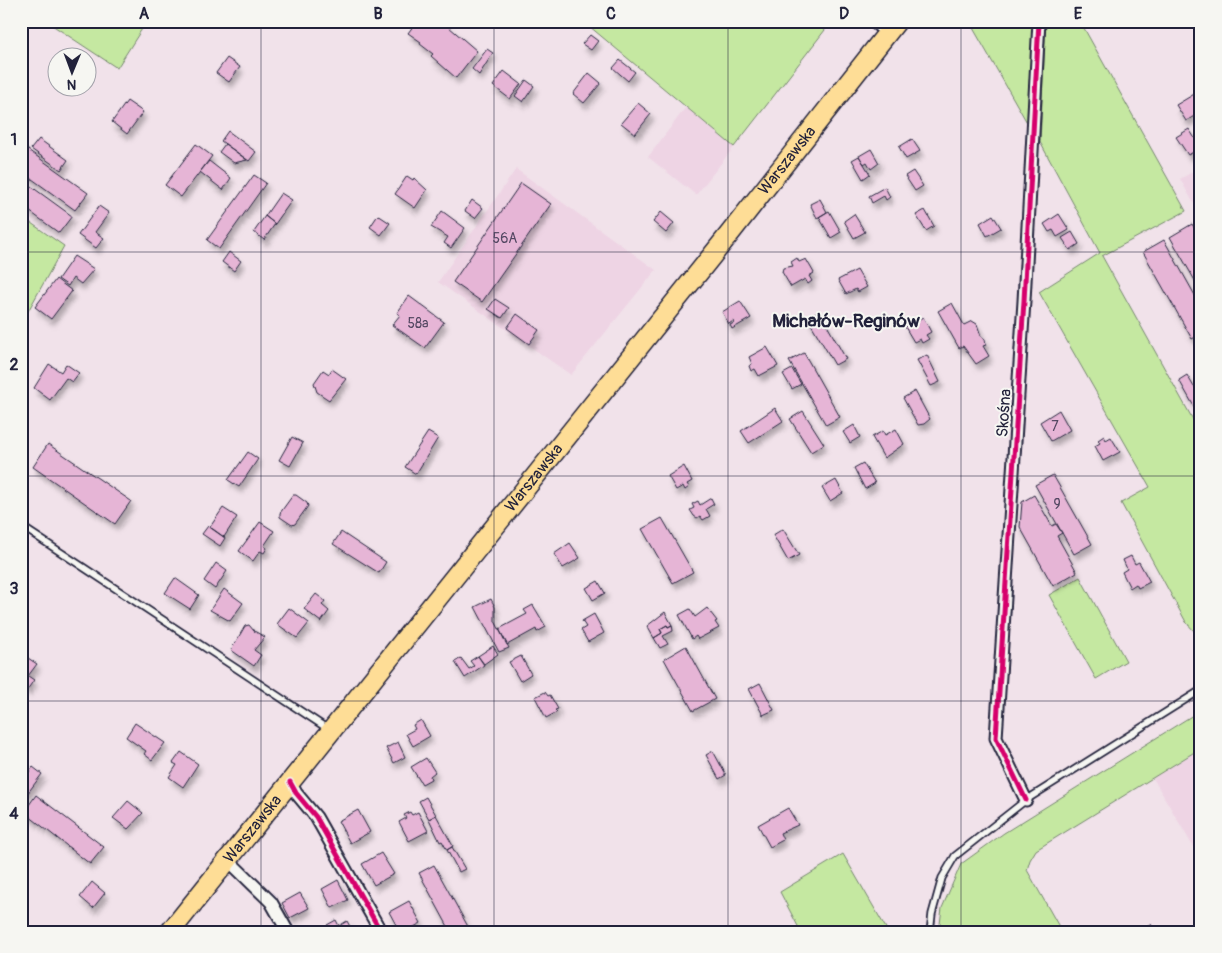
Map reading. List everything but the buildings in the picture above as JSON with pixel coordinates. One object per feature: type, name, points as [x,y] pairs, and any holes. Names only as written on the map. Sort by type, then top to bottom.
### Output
[{"type":"main road","name":"Warszawska","points":[[170,932],[290,782],[329,730],[731,232],[886,25]]},
{"type":"street","name":"Skośna","points":[[1026,800],[996,738],[1024,301],[1039,21]]},
{"type":"street","points":[[290,782],[296,793],[316,817],[381,932]]},
{"type":"street","points":[[228,860],[271,902],[288,932]]},
{"type":"lane","points":[[21,526],[329,730]]},
{"type":"lane","points":[[930,932],[932,914],[942,878],[954,856],[1026,800],[1201,690]]},
{"type":"shaded area","points":[[686,107],[734,147],[696,195],[648,157]]},
{"type":"shaded area","points":[[1201,167],[1201,216],[1180,179]]},
{"type":"shaded area","points":[[516,169],[656,270],[571,375],[438,282]]},
{"type":"shaded area","points":[[1201,748],[1201,860],[1153,778]]},
{"type":"green space","points":[[46,21],[147,21],[117,68],[98,55],[98,48],[87,48]]},
{"type":"green space","points":[[583,21],[832,21],[734,147]]},
{"type":"green space","points":[[969,21],[1034,21],[1029,126]]},
{"type":"green space","points":[[1046,21],[1080,21],[1186,211],[1102,256],[1201,434],[1201,639],[1186,622],[1121,503],[1150,487],[1039,292],[1100,253],[1040,142]]},
{"type":"green space","points":[[21,216],[64,246],[27,313],[21,310]]},
{"type":"green space","points":[[1080,577],[1126,661],[1096,679],[1049,595]]},
{"type":"green space","points":[[1201,710],[1201,748],[1036,850],[1027,870],[1062,932],[939,932],[942,908],[961,864],[1004,833]]},
{"type":"green space","points":[[843,854],[888,932],[801,932],[780,892]]},
{"type":"cycle path","points":[[1026,800],[996,738],[1024,301],[1039,21]]},
{"type":"cycle path","points":[[290,782],[296,793],[316,817],[381,932]]},
{"type":"district","name":"Michałów-Reginów","points":[[846,321]]}]
